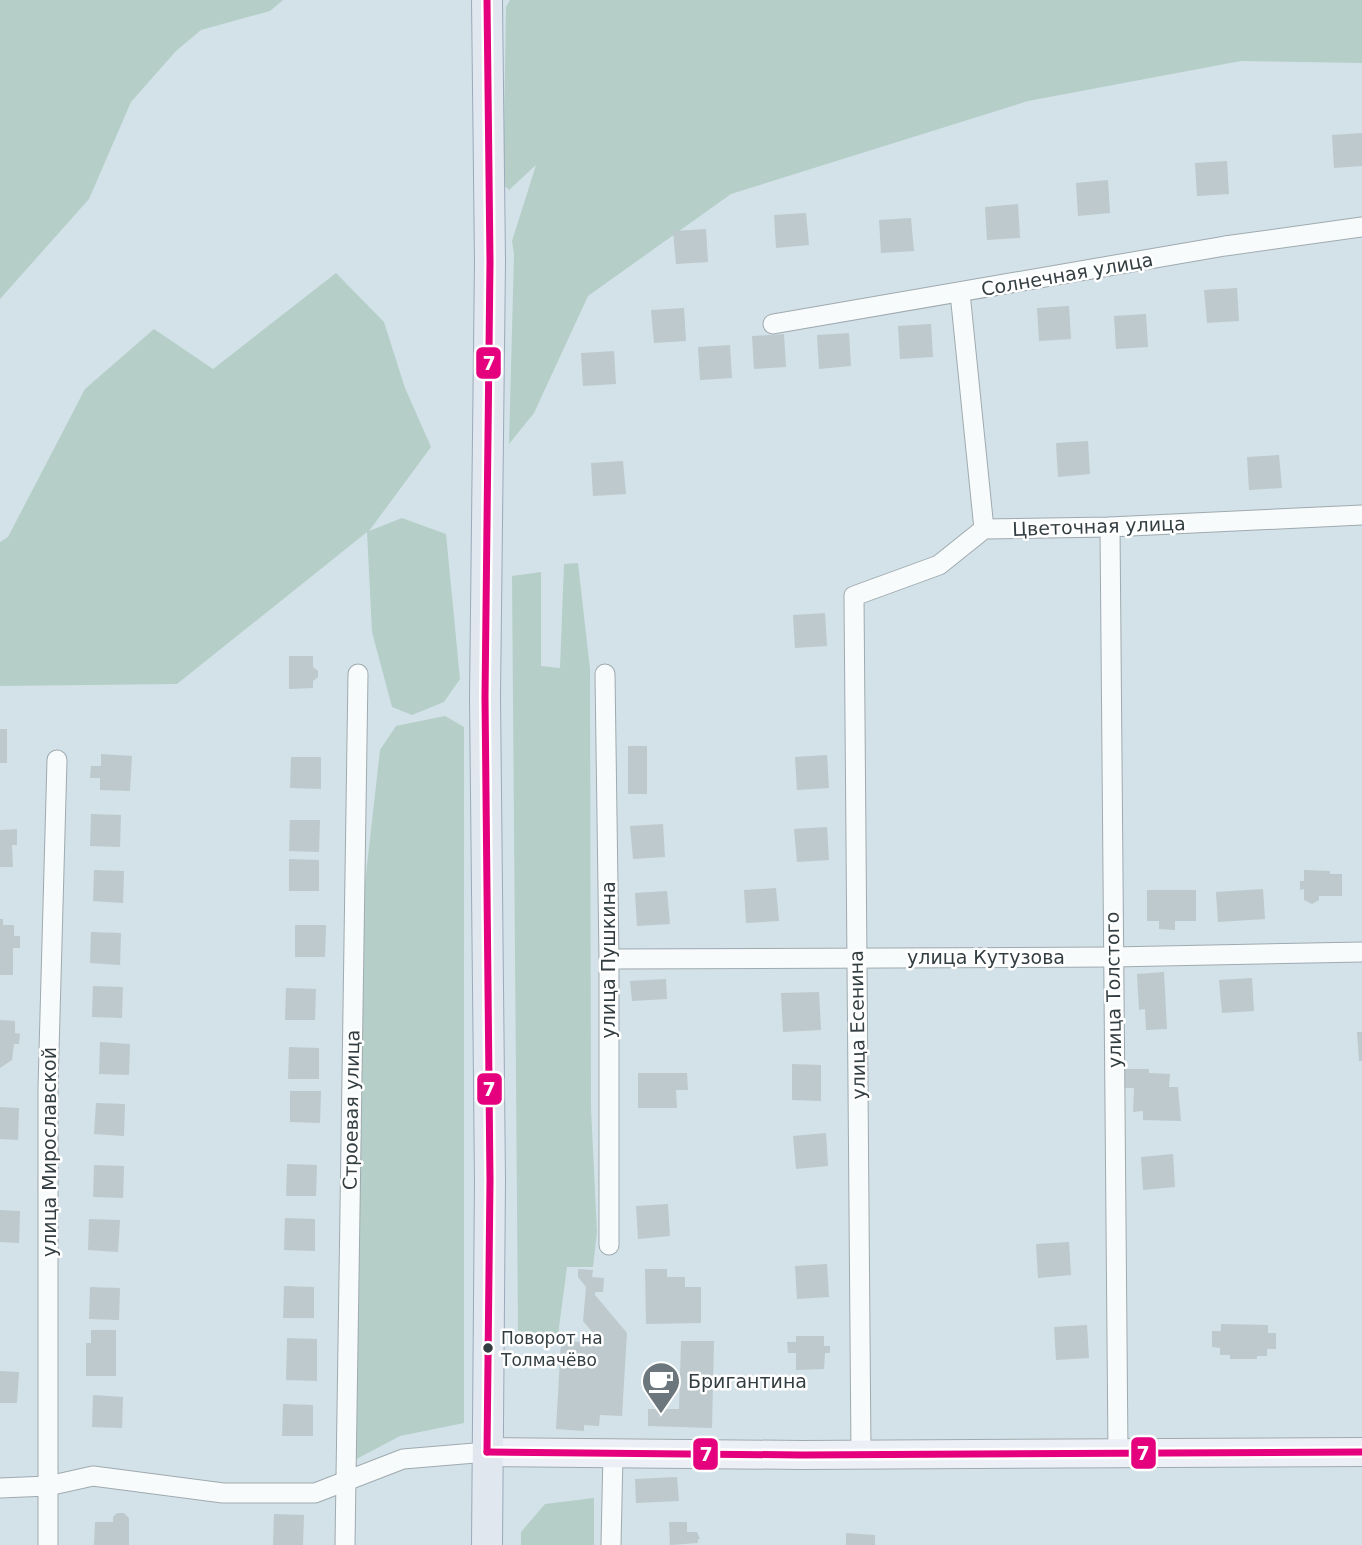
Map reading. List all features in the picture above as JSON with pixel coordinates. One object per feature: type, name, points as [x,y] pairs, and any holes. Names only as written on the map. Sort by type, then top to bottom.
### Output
[{"type":"main road","points":[[487,0],[490,262],[485,683],[490,1166],[487,1545]]},
{"type":"street","name":"Солнечная улица","points":[[774,324],[1225,246],[1362,227]]},
{"type":"street","points":[[960,293],[984,529]]},
{"type":"street","name":"Цветочная улица","points":[[854,596],[939,565],[984,529],[1110,527],[1362,515]]},
{"type":"street","name":"улица Толстого","points":[[1110,527],[1118,1453]]},
{"type":"street","name":"улица Есенина","points":[[854,596],[861,1454]]},
{"type":"street","name":"Строевая улица","points":[[345,1545],[358,674]]},
{"type":"street","name":"улица Пушкина","points":[[605,674],[609,1245]]},
{"type":"street","name":"улица Мирославской","points":[[48,1545],[48,1088],[57,760]]},
{"type":"street","name":"улица Кутузова","points":[[609,959],[1113,957],[1362,952]]},
{"type":"street","points":[[0,1488],[48,1486],[93,1476],[223,1493],[315,1493],[403,1459],[487,1452],[1362,1452]]},
{"type":"street","points":[[611,1545],[612,1454]]},
{"type":"green space","points":[[0,0],[283,0],[270,11],[201,30],[176,51],[131,102],[89,199],[0,299]]},
{"type":"green space","points":[[510,0],[1362,0],[1362,63],[1241,61],[1028,101],[731,194],[588,296],[534,413],[509,444],[514,254],[512,241],[536,165],[509,190],[503,184],[506,7]]},
{"type":"green space","points":[[336,273],[384,322],[405,388],[431,447],[369,531],[402,518],[446,534],[460,679],[444,702],[412,715],[392,707],[372,632],[367,532],[177,684],[0,686],[0,542],[8,537],[85,389],[154,329],[213,369]]},
{"type":"green space","points":[[578,563],[590,669],[591,1108],[597,1232],[593,1267],[567,1267],[558,1335],[518,1331],[512,576],[541,572],[541,666],[560,668],[564,564]]},
{"type":"green space","points":[[445,716],[464,727],[464,1423],[400,1436],[349,1463],[359,936],[380,750],[396,726]]},
{"type":"green space","points":[[594,1498],[594,1545],[521,1545],[521,1532],[545,1504]]},
{"type":"building","points":[[1362,133],[1362,166],[1334,168],[1332,135]]},
{"type":"building","points":[[1227,161],[1229,194],[1197,196],[1195,163]]},
{"type":"building","points":[[1108,180],[1110,213],[1078,216],[1076,183]]},
{"type":"building","points":[[1018,204],[1020,238],[987,240],[985,207]]},
{"type":"building","points":[[806,213],[809,245],[776,248],[774,215]]},
{"type":"building","points":[[911,218],[914,251],[881,253],[879,220]]},
{"type":"building","points":[[706,229],[708,262],[676,264],[673,231]]},
{"type":"building","points":[[1237,288],[1239,321],[1207,323],[1204,290]]},
{"type":"building","points":[[1069,306],[1071,339],[1039,341],[1037,308]]},
{"type":"building","points":[[684,308],[686,341],[654,343],[651,310]]},
{"type":"building","points":[[1146,314],[1148,347],[1116,349],[1114,316]]},
{"type":"building","points":[[931,324],[933,357],[900,359],[898,326]]},
{"type":"building","points":[[849,333],[851,366],[819,369],[817,335]]},
{"type":"building","points":[[784,334],[786,367],[754,369],[752,336]]},
{"type":"building","points":[[730,345],[732,378],[700,380],[698,347]]},
{"type":"building","points":[[614,351],[616,384],[583,386],[581,353]]},
{"type":"building","points":[[1088,441],[1090,474],[1058,477],[1056,443]]},
{"type":"building","points":[[1279,455],[1282,488],[1249,490],[1247,457]]},
{"type":"building","points":[[623,461],[626,494],[593,496],[591,463]]},
{"type":"building","points":[[825,613],[827,646],[795,648],[793,615]]},
{"type":"building","points":[[289,656],[313,656],[313,667],[318,671],[318,677],[313,681],[313,688],[289,689]]},
{"type":"building","points":[[0,729],[7,729],[7,763],[0,763]]},
{"type":"building","points":[[628,746],[647,746],[647,794],[628,794]]},
{"type":"building","points":[[101,754],[132,756],[130,791],[100,790],[100,778],[90,778],[91,766],[101,766]]},
{"type":"building","points":[[827,755],[829,788],[797,790],[795,757]]},
{"type":"building","points":[[291,757],[321,757],[321,789],[290,788]]},
{"type":"building","points":[[91,814],[121,815],[120,847],[90,846]]},
{"type":"building","points":[[290,820],[320,820],[319,852],[289,851]]},
{"type":"building","points":[[663,824],[665,857],[633,859],[630,826]]},
{"type":"building","points":[[827,827],[829,860],[797,862],[794,829]]},
{"type":"building","points":[[17,829],[17,845],[12,845],[13,867],[0,867],[0,830]]},
{"type":"building","points":[[289,859],[319,860],[319,891],[289,891]]},
{"type":"building","points":[[94,870],[124,871],[123,903],[93,901]]},
{"type":"building","points":[[1304,870],[1342,874],[1342,896],[1319,896],[1319,900],[1312,904],[1304,900],[1304,889],[1300,890],[1300,881],[1304,881]]},
{"type":"building","points":[[776,888],[779,921],[746,923],[744,890]]},
{"type":"building","points":[[1263,889],[1265,919],[1218,922],[1216,892]]},
{"type":"building","points":[[1147,890],[1196,890],[1196,921],[1175,921],[1175,930],[1159,929],[1159,921],[1147,921]]},
{"type":"building","points":[[667,891],[670,924],[637,926],[635,893]]},
{"type":"building","points":[[0,919],[3,919],[3,925],[14,925],[14,936],[20,936],[20,948],[13,948],[13,975],[0,975]]},
{"type":"building","points":[[295,925],[326,925],[325,957],[295,957]]},
{"type":"building","points":[[91,932],[121,933],[120,965],[90,963]]},
{"type":"building","points":[[1164,972],[1167,1029],[1146,1030],[1145,1009],[1139,1010],[1137,974]]},
{"type":"building","points":[[1252,978],[1254,1011],[1222,1013],[1219,980]]},
{"type":"building","points":[[666,979],[667,999],[632,1001],[630,981]]},
{"type":"building","points":[[93,986],[123,987],[122,1018],[92,1017]]},
{"type":"building","points":[[286,988],[316,989],[315,1020],[285,1020]]},
{"type":"building","points":[[819,992],[821,1030],[783,1032],[781,993]]},
{"type":"building","points":[[0,1020],[15,1021],[15,1033],[20,1034],[19,1044],[14,1044],[12,1060],[0,1068]]},
{"type":"building","points":[[1357,1032],[1362,1032],[1362,1061],[1359,1061]]},
{"type":"building","points":[[100,1042],[130,1044],[129,1075],[99,1074]]},
{"type":"building","points":[[289,1047],[319,1048],[319,1079],[288,1079]]},
{"type":"building","points":[[792,1064],[821,1065],[821,1101],[792,1100]]},
{"type":"building","points":[[1124,1069],[1149,1069],[1149,1073],[1170,1074],[1169,1087],[1178,1087],[1181,1121],[1143,1120],[1143,1111],[1133,1112],[1134,1088],[1124,1088]]},
{"type":"building","points":[[638,1073],[687,1073],[688,1090],[676,1090],[677,1108],[638,1108]]},
{"type":"building","points":[[290,1091],[321,1091],[320,1123],[290,1122]]},
{"type":"building","points":[[96,1103],[125,1104],[124,1136],[94,1134]]},
{"type":"building","points":[[0,1107],[19,1108],[18,1140],[0,1139]]},
{"type":"building","points":[[826,1133],[828,1166],[796,1169],[793,1136]]},
{"type":"building","points":[[1173,1154],[1175,1187],[1143,1190],[1141,1157]]},
{"type":"building","points":[[287,1164],[317,1165],[316,1196],[286,1196]]},
{"type":"building","points":[[94,1165],[124,1166],[123,1198],[93,1197]]},
{"type":"building","points":[[668,1204],[670,1236],[638,1239],[636,1206]]},
{"type":"building","points":[[0,1210],[20,1211],[19,1243],[0,1242]]},
{"type":"building","points":[[285,1218],[315,1219],[315,1251],[284,1250]]},
{"type":"building","points":[[89,1219],[120,1220],[118,1252],[88,1250]]},
{"type":"building","points":[[1069,1242],[1071,1275],[1038,1278],[1036,1244]]},
{"type":"building","points":[[827,1264],[829,1297],[797,1299],[795,1266]]},
{"type":"building","points":[[578,1269],[593,1270],[592,1277],[604,1278],[603,1292],[595,1292],[595,1295],[627,1333],[622,1416],[600,1415],[599,1426],[584,1425],[584,1431],[556,1429],[561,1341],[599,1343],[583,1321],[586,1287],[578,1277]]},
{"type":"building","points":[[645,1269],[667,1269],[667,1277],[685,1277],[685,1287],[701,1287],[701,1323],[646,1324]]},
{"type":"building","points":[[284,1286],[314,1287],[314,1318],[283,1318]]},
{"type":"building","points":[[90,1287],[120,1288],[119,1320],[89,1319]]},
{"type":"building","points":[[1221,1324],[1268,1325],[1268,1333],[1276,1333],[1276,1349],[1267,1349],[1267,1356],[1257,1356],[1257,1359],[1230,1359],[1230,1355],[1220,1355],[1220,1348],[1212,1347],[1212,1331],[1221,1331]]},
{"type":"building","points":[[1087,1325],[1089,1358],[1056,1360],[1054,1327]]},
{"type":"building","points":[[91,1330],[116,1330],[116,1376],[86,1376],[86,1343],[91,1343]]},
{"type":"building","points":[[796,1336],[824,1336],[824,1346],[830,1346],[830,1353],[825,1353],[824,1369],[796,1370],[796,1353],[788,1353],[787,1342],[796,1342]]},
{"type":"building","points":[[287,1338],[317,1339],[317,1381],[286,1380]]},
{"type":"building","points":[[681,1341],[714,1341],[712,1428],[648,1426],[648,1409],[679,1409]]},
{"type":"building","points":[[0,1371],[19,1372],[17,1403],[0,1403]]},
{"type":"building","points":[[93,1395],[123,1397],[122,1428],[92,1427]]},
{"type":"building","points":[[283,1404],[313,1405],[313,1436],[282,1436]]},
{"type":"building","points":[[677,1477],[679,1501],[636,1503],[635,1479]]},
{"type":"building","points":[[117,1513],[124,1513],[129,1518],[129,1545],[94,1545],[95,1522],[113,1522]]},
{"type":"building","points":[[274,1514],[304,1515],[303,1545],[273,1545]]},
{"type":"building","points":[[669,1522],[687,1522],[687,1532],[697,1532],[700,1539],[698,1543],[670,1545]]},
{"type":"building","points":[[846,1533],[875,1535],[875,1545],[846,1545]]},
{"type":"transit line","name":"7","points":[[487,0],[490,262],[485,697],[490,1180],[487,1452]]},
{"type":"transit line","name":"7","points":[[487,1452],[802,1455],[1362,1452]]},
{"type":"place","name":"Поворот на Толмачёво","points":[[488,1348]]},
{"type":"place","name":"Бригантина","points":[[661,1415]]}]
